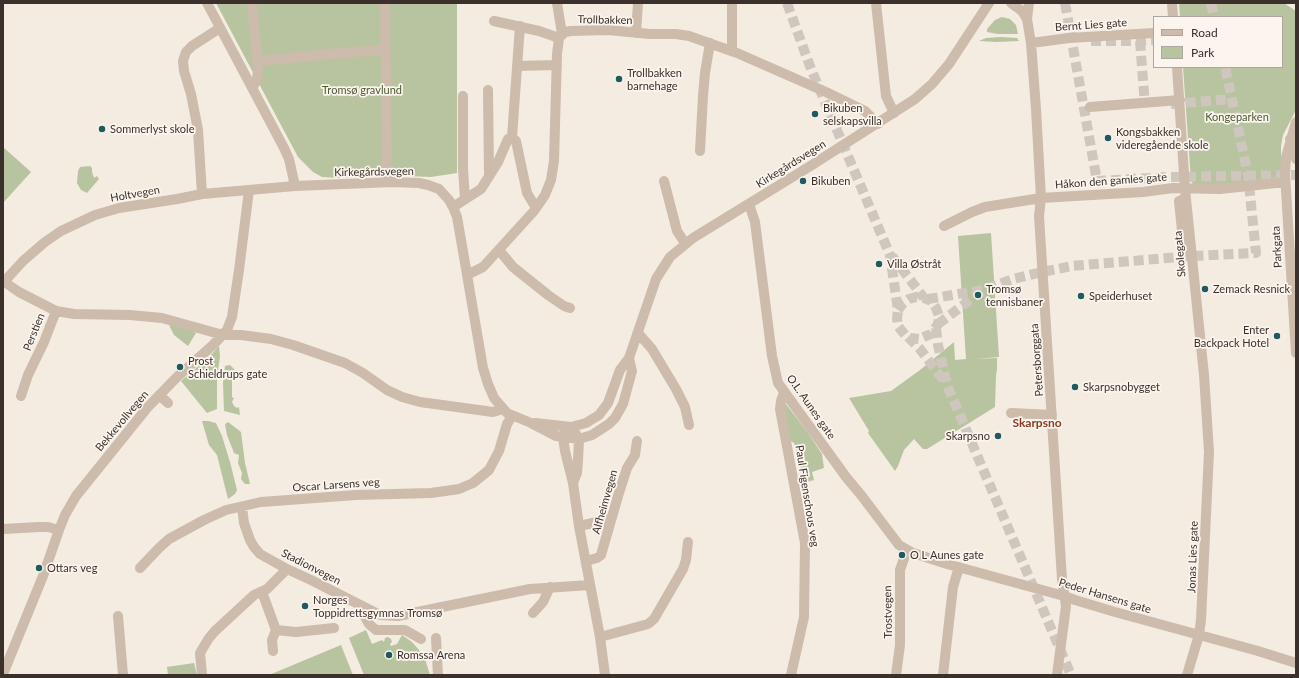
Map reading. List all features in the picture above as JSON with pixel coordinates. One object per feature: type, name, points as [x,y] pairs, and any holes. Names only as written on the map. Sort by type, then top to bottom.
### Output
[{"type":"street","points":[[206,3],[284,148],[289,159],[295,186]]},
{"type":"street","points":[[252,3],[258,80],[252,88]]},
{"type":"street","points":[[385,3],[386,182]]},
{"type":"street","points":[[467,275],[483,267],[499,250],[536,208],[545,195],[551,180],[554,161],[557,65],[561,36],[557,3]]},
{"type":"street","points":[[636,33],[638,3]]},
{"type":"street","points":[[732,3],[732,51]]},
{"type":"street","points":[[876,3],[886,96],[894,113]]},
{"type":"street","name":"Kirkegårdsvegen","points":[[531,423],[571,427],[594,419],[608,403],[620,370],[630,358],[659,274],[670,257],[685,243],[878,124],[919,96],[942,74],[989,3]]},
{"type":"street","points":[[1011,3],[1022,11],[1027,19]]},
{"type":"street","name":"Petersborggata","points":[[1029,3],[1027,19],[1031,43],[1041,198],[1039,216],[1062,579],[1066,606],[1057,675]]},
{"type":"street","points":[[1172,3],[1173,16]]},
{"type":"street","points":[[494,21],[561,36]]},
{"type":"street","points":[[520,26],[512,137],[516,141],[527,193],[536,208]]},
{"type":"street","points":[[202,194],[198,130],[191,94],[182,66],[184,56],[192,46],[220,28]]},
{"type":"street","name":"Trollbakken","points":[[561,36],[571,31],[591,30],[676,34],[689,36],[732,51],[799,84],[861,109],[870,115],[878,124]]},
{"type":"street","name":"Bernt Lies gate","points":[[1031,43],[1069,38],[1153,33]]},
{"type":"street","points":[[700,151],[705,73],[710,43]]},
{"type":"street","points":[[257,61],[386,50]]},
{"type":"street","points":[[517,66],[557,65]]},
{"type":"street","name":"Skolegata","points":[[1177,68],[1186,193],[1198,307],[1202,405],[1209,438]]},
{"type":"street","points":[[488,90],[489,177]]},
{"type":"street","points":[[463,96],[463,170],[465,199]]},
{"type":"street","points":[[1090,107],[1180,100]]},
{"type":"street","name":"Parkgata","points":[[1296,122],[1286,157],[1285,182],[1296,354]]},
{"type":"street","points":[[453,206],[481,188],[498,162],[508,139],[512,137]]},
{"type":"street","points":[[1290,139],[1296,159]]},
{"type":"street","points":[[664,181],[677,231],[685,243]]},
{"type":"street","name":"Kirkegårdsvegen","points":[[295,186],[386,182],[419,183],[434,187],[443,192],[453,206],[457,217],[483,368],[491,390],[503,409],[512,416],[531,423],[556,436],[579,438],[592,435],[604,428],[618,414],[625,399],[632,371],[630,358]]},
{"type":"street","name":"Håkon den gamles gate","points":[[944,226],[985,207],[1041,198],[1186,193],[1285,182]]},
{"type":"street","name":"Holtvegen","points":[[3,282],[23,261],[45,242],[76,223],[95,215],[119,208],[202,194],[295,186]]},
{"type":"street","name":"Bekkevollvegen","points":[[3,674],[43,576],[58,530],[76,496],[147,408],[227,330],[232,316],[249,190]]},
{"type":"street","name":"O.L. Aunes gate","points":[[749,204],[755,222],[775,374],[778,383],[846,477],[895,541],[907,550]]},
{"type":"street","points":[[499,250],[513,267],[548,295],[564,306],[570,308]]},
{"type":"street","name":"Perstien","points":[[3,282],[56,311],[44,342],[28,375],[22,396]]},
{"type":"street","points":[[56,311],[74,314],[130,315],[162,318],[223,335],[258,337],[293,345],[345,363],[402,397],[420,402],[488,412],[503,409]]},
{"type":"street","points":[[638,333],[652,349],[678,393],[685,407],[689,425]]},
{"type":"street","name":"Paul Figenschous veg","points":[[784,392],[780,409],[804,543],[804,617],[791,675]]},
{"type":"street","points":[[159,395],[168,403]]},
{"type":"street","points":[[1011,413],[1052,415]]},
{"type":"street","name":"Oscar Larsens veg","points":[[140,568],[159,548],[179,533],[218,513],[261,502],[459,489],[473,483],[489,470],[499,451],[507,424],[512,416]]},
{"type":"street","points":[[563,437],[571,427],[579,438]]},
{"type":"street","name":"Alfheimvegen","points":[[563,437],[567,462],[573,483],[579,526],[600,637],[605,675]]},
{"type":"street","name":"Alfheimvegen","points":[[573,483],[577,473],[579,438]]},
{"type":"street","name":"Jonas Lies gate","points":[[1187,675],[1199,635],[1203,595],[1209,438]]},
{"type":"street","name":"Alfheimvegen","points":[[586,561],[597,558],[601,555],[628,468],[635,455],[637,441]]},
{"type":"street","name":"Stadionvegen","points":[[242,507],[246,528],[254,547],[265,557],[380,615],[398,616],[530,589],[590,585]]},
{"type":"street","points":[[579,526],[611,519]]},
{"type":"street","points":[[3,529],[48,527],[58,530]]},
{"type":"street","points":[[600,637],[648,624],[654,619],[683,569],[686,560],[688,542]]},
{"type":"street","name":"Peder Hansens gate","points":[[907,550],[959,567],[1296,663]]},
{"type":"street","name":"Trostvegen","points":[[896,675],[900,645],[900,570],[907,550]]},
{"type":"street","points":[[942,675],[953,587],[959,567]]},
{"type":"street","points":[[202,675],[200,653],[203,646],[215,631],[254,595],[262,592],[272,585],[287,569]]},
{"type":"street","points":[[533,613],[543,602],[550,587]]},
{"type":"street","points":[[262,592],[276,630],[272,640],[273,651]]},
{"type":"street","points":[[363,607],[364,615],[369,624],[376,630],[405,630],[421,639]]},
{"type":"street","points":[[118,616],[123,675]]},
{"type":"street","points":[[276,630],[296,632],[334,628]]},
{"type":"street","points":[[436,638],[438,675]]},
{"type":"green space","name":"Tromsø gravlund","points":[[216,3],[457,3],[457,173],[431,177],[380,175],[339,178],[322,177],[313,172],[298,157]]},
{"type":"green space","name":"Kongeparken","points":[[1179,3],[1284,3],[1296,11],[1296,110],[1283,135],[1281,146],[1281,169],[1278,177],[1204,187],[1193,184],[1191,181],[1183,68],[1283,68],[1283,16],[1180,16]]},
{"type":"green space","points":[[1002,17],[1010,19],[1016,25],[1018,34],[998,34],[987,32],[987,29],[995,20]]},
{"type":"green space","points":[[986,38],[1017,38],[1019,41],[979,41]]},
{"type":"green space","points":[[3,147],[31,172],[3,203]]},
{"type":"green space","points":[[90,166],[92,168],[94,178],[97,176],[99,179],[87,193],[81,190],[77,183],[78,171],[80,167]]},
{"type":"green space","points":[[991,233],[999,357],[976,359],[997,358],[995,407],[927,449],[923,449],[914,439],[904,450],[895,471],[868,433],[869,431],[849,398],[891,391],[920,370],[954,342],[955,360],[966,359],[958,236]]},
{"type":"green space","points":[[169,325],[186,327],[196,333],[188,346],[174,335]]},
{"type":"green space","points":[[219,346],[220,357],[217,377],[217,409],[207,413],[181,381],[209,357]]},
{"type":"green space","points":[[230,365],[234,369],[235,374],[232,378],[232,397],[234,398],[232,402],[234,406],[237,408],[239,407],[240,415],[224,411],[223,383],[225,366]]},
{"type":"green space","points":[[786,404],[822,454],[824,468],[812,472],[814,480],[799,484],[798,480],[801,474],[800,462],[794,443],[789,440],[784,405]]},
{"type":"green space","points":[[202,421],[216,423],[222,436],[237,490],[235,494],[228,499],[217,455],[209,445]]},
{"type":"green space","points":[[228,422],[241,432],[245,463],[250,484],[245,484],[241,479],[242,473],[238,463],[239,455],[234,453],[227,435],[225,424]]},
{"type":"green space","name":"Romssa Arena","points":[[366,630],[372,644],[382,640],[384,642],[385,638],[388,637],[392,642],[390,644],[391,646],[397,644],[402,635],[412,642],[425,659],[430,675],[364,675],[349,638]]},
{"type":"green space","points":[[341,645],[353,675],[269,675]]},
{"type":"green space","points":[[194,663],[197,675],[168,675],[167,667]]},
{"type":"tunnel","points":[[787,3],[811,69],[890,255],[898,310],[898,326],[906,336],[919,339],[931,334],[938,324],[939,316],[936,308],[931,301],[924,298],[916,297],[909,299],[903,303],[898,310]]},
{"type":"tunnel","points":[[1065,3],[1097,181],[1167,177],[1296,175]]},
{"type":"tunnel","points":[[1211,3],[1214,16]]},
{"type":"tunnel","points":[[1091,41],[1153,40]]},
{"type":"tunnel","points":[[1140,41],[1145,106]]},
{"type":"tunnel","points":[[928,299],[983,290],[1013,279],[1072,266],[1192,256],[1256,253],[1248,175],[1225,68]]},
{"type":"tunnel","points":[[1171,104],[1231,99]]},
{"type":"tunnel","points":[[892,256],[924,298]]},
{"type":"tunnel","points":[[938,324],[982,291]]},
{"type":"tunnel","points":[[936,328],[938,345],[947,385],[1071,675]]},
{"type":"tunnel","points":[[908,337],[920,349],[944,381]]},
{"type":"place","name":"Trollbakken barnehage","points":[[619,79]]},
{"type":"place","name":"Bikuben selskapsvilla","points":[[815,114]]},
{"type":"place","name":"Sommerlyst skole","points":[[102,129]]},
{"type":"place","name":"Kongsbakken videregående skole","points":[[1108,138]]},
{"type":"place","name":"Bikuben","points":[[803,181]]},
{"type":"place","name":"Villa Østråt","points":[[879,264]]},
{"type":"place","name":"Zemack Resnick","points":[[1205,289]]},
{"type":"place","name":"Tromsø tennisbaner","points":[[978,295]]},
{"type":"place","name":"Speiderhuset","points":[[1081,296]]},
{"type":"place","name":"Enter Backpack Hotel","points":[[1277,336]]},
{"type":"place","name":"Prost Schieldrups gate","points":[[180,367]]},
{"type":"place","name":"Skarpsnobygget","points":[[1075,387]]},
{"type":"place","name":"Skarpsno","points":[[998,436]]},
{"type":"place","name":"O L Aunes gate","points":[[902,555]]},
{"type":"place","name":"Ottars veg","points":[[39,568]]},
{"type":"place","name":"Norges Toppidrettsgymnas Tromsø","points":[[305,606]]},
{"type":"place","name":"Romssa Arena","points":[[389,655]]},
{"type":"district","name":"Skarpsno","points":[[1037,423]]}]
